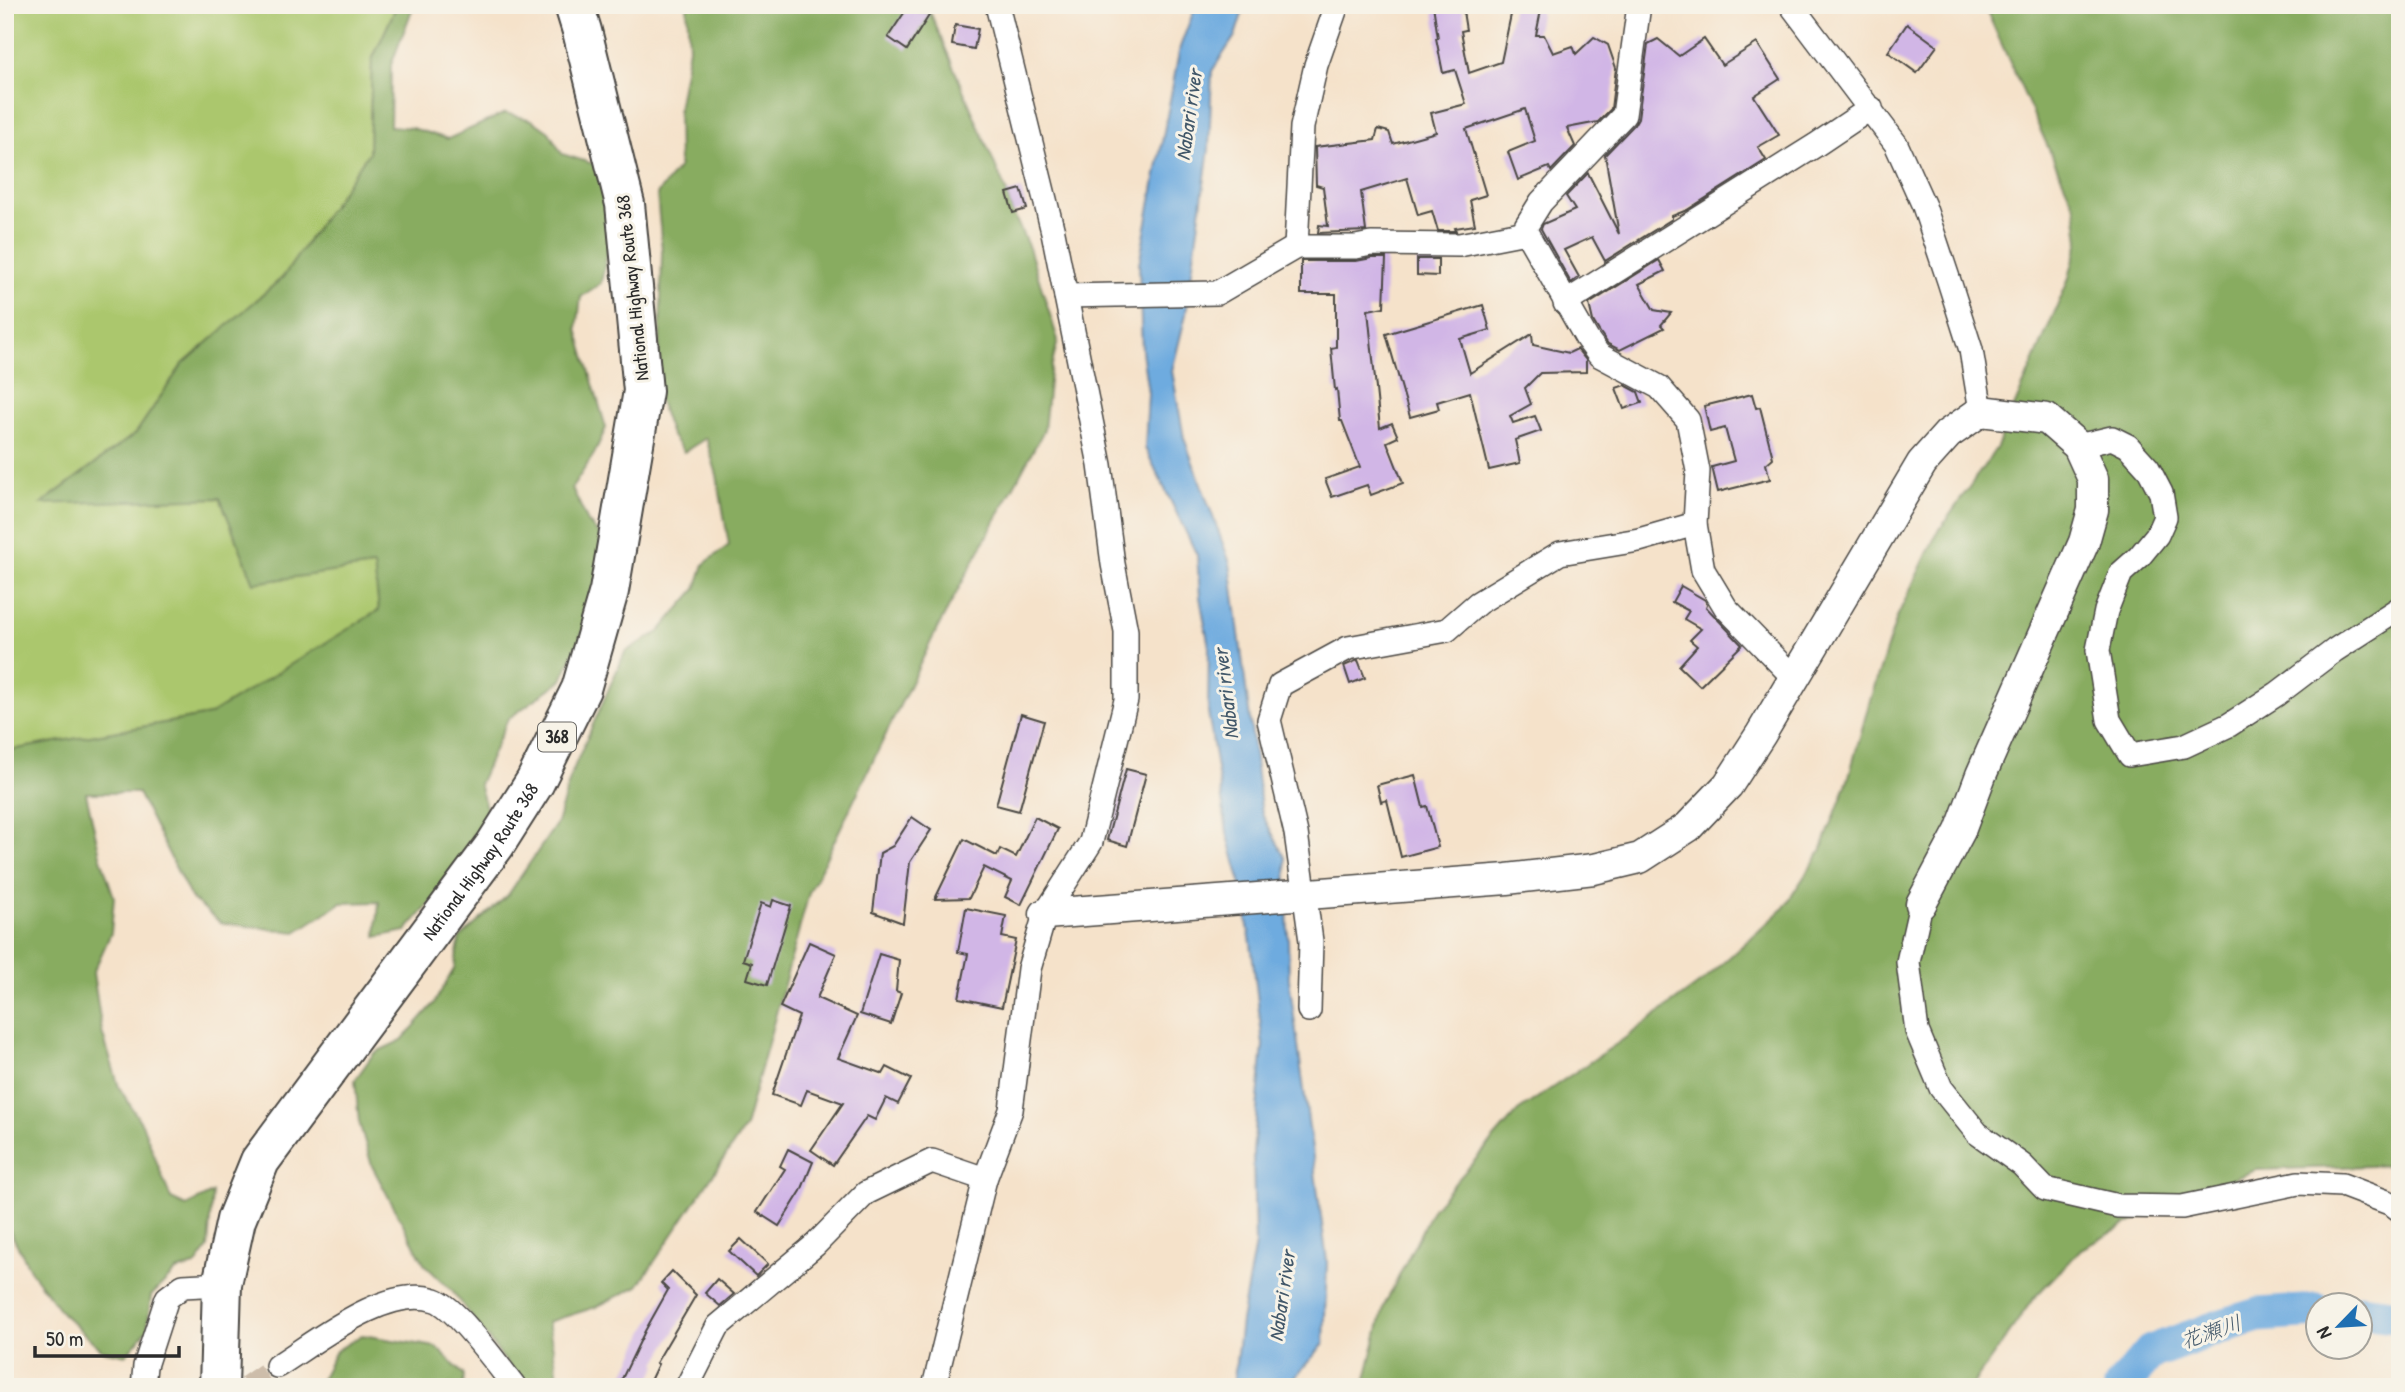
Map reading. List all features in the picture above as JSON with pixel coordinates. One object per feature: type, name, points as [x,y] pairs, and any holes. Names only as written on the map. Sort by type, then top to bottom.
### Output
[{"type":"highway","name":"National Highway Route 368","points":[[219,1387],[222,1284],[236,1220],[260,1161],[495,845],[535,782],[580,689],[609,591],[643,391],[625,204],[574,5]]},
{"type":"street","points":[[934,1387],[985,1179],[1011,1110],[1029,969],[1045,914],[1091,842],[1126,700],[1126,631],[1113,564],[1100,465],[1053,232],[997,5]]},
{"type":"street","points":[[1296,247],[1302,127],[1316,65],[1337,5]]},
{"type":"street","points":[[1639,5],[1624,115],[1541,202],[1526,226],[1526,232],[1565,303],[1599,355],[1659,387],[1688,420],[1698,471],[1695,524],[1703,570],[1726,608],[1794,678]]},
{"type":"street","points":[[1791,5],[1896,144],[1924,206],[1971,350],[1981,411]]},
{"type":"street","points":[[1565,303],[1871,108]]},
{"type":"street","points":[[1066,296],[1217,293],[1296,247],[1459,245],[1526,232]]},
{"type":"street","points":[[1045,914],[1507,879],[1594,869],[1640,858],[1688,827],[1728,785],[1922,463],[1948,434],[1981,411],[2047,419],[2078,446],[2093,479],[2093,510],[2084,542],[1981,775],[1960,831],[1921,904],[1908,962],[1917,1031],[1941,1088],[1977,1133],[2022,1165],[2045,1189],[2118,1206],[2182,1207],[2298,1183],[2342,1185],[2392,1204],[2400,1210]]},
{"type":"street","points":[[2078,446],[2112,438],[2128,446],[2148,468],[2161,492],[2165,517],[2157,535],[2121,573],[2106,611],[2098,650],[2109,720],[2130,755],[2183,746],[2229,725],[2400,608]]},
{"type":"street","points":[[1309,1010],[1311,942],[1296,833],[1269,720],[1280,685],[1348,648],[1447,630],[1478,603],[1560,553],[1639,540],[1695,524]]},
{"type":"street","points":[[687,1387],[718,1326],[816,1245],[866,1193],[932,1161],[985,1179]]},
{"type":"street","points":[[142,1387],[145,1366],[167,1298],[183,1286],[222,1284]]},
{"type":"street","points":[[277,1366],[375,1306],[406,1297],[437,1300],[471,1331],[515,1387]]},
{"type":"green space","points":[[5,5],[397,5],[372,60],[369,152],[283,277],[182,365],[136,433],[42,503],[220,498],[254,583],[375,565],[379,611],[209,715],[5,751]]},
{"type":"green space","points":[[397,5],[414,5],[391,65],[390,126],[412,128],[448,139],[505,113],[532,120],[549,132],[562,154],[594,164],[608,198],[609,245],[601,283],[581,297],[577,329],[606,428],[594,454],[572,488],[588,522],[600,535],[601,589],[562,680],[508,719],[479,784],[490,820],[440,892],[406,931],[376,937],[379,902],[341,903],[296,932],[221,923],[191,898],[138,793],[86,793],[100,855],[114,897],[111,933],[93,973],[102,1032],[119,1087],[143,1126],[171,1199],[186,1206],[212,1193],[208,1248],[195,1266],[176,1271],[151,1296],[147,1330],[126,1355],[102,1350],[62,1313],[32,1273],[5,1222],[5,751],[209,715],[379,610],[374,566],[254,583],[220,498],[41,504],[136,433],[182,365],[283,277],[369,152],[372,60]]},
{"type":"green space","points":[[687,5],[927,5],[1029,248],[1058,340],[1050,373],[1044,430],[936,631],[809,893],[745,1127],[638,1286],[596,1307],[548,1322],[558,1387],[525,1387],[452,1291],[425,1265],[372,1166],[359,1122],[355,1080],[374,1053],[402,1040],[433,1005],[454,969],[460,938],[508,895],[557,823],[572,772],[625,652],[659,632],[696,589],[704,564],[729,545],[717,475],[706,438],[684,452],[671,435],[655,390],[660,339],[662,251],[657,194],[679,167],[678,109],[689,48]]},
{"type":"green space","points":[[1984,5],[2400,5],[2400,1165],[2256,1170],[2156,1209],[2081,1249],[2033,1299],[1971,1387],[1364,1387],[1384,1306],[1433,1208],[1518,1111],[1704,980],[1783,909],[1821,851],[1848,780],[1897,617],[1936,535],[1997,447],[2068,281],[2079,241],[2075,207]]},
{"type":"green space","points":[[362,1335],[436,1347],[464,1375],[463,1387],[317,1387],[336,1351]]},
{"type":"water","name":"Nabari river","points":[[1196,5],[1245,5],[1235,36],[1212,71],[1209,149],[1186,314],[1172,371],[1184,438],[1230,563],[1262,814],[1286,859],[1289,979],[1327,1261],[1324,1344],[1294,1378],[1291,1387],[1233,1387],[1241,1321],[1255,1244],[1253,1152],[1263,1045],[1251,943],[1239,876],[1227,832],[1208,712],[1209,647],[1200,597],[1197,555],[1145,448],[1148,393],[1142,351],[1139,264],[1180,47]]},
{"type":"building","points":[[1433,5],[1462,5],[1466,30],[1461,31],[1469,73],[1501,62],[1513,5],[1542,5],[1536,35],[1544,35],[1553,53],[1573,46],[1576,54],[1594,37],[1608,45],[1616,68],[1611,109],[1598,122],[1567,128],[1575,146],[1551,171],[1549,167],[1518,180],[1508,152],[1535,141],[1525,109],[1466,129],[1486,195],[1470,200],[1475,225],[1455,228],[1456,231],[1438,231],[1432,211],[1418,215],[1407,178],[1361,192],[1366,231],[1318,233],[1319,225],[1328,226],[1323,187],[1316,185],[1315,147],[1375,140],[1378,129],[1389,132],[1393,144],[1436,132],[1431,113],[1466,104],[1455,70],[1443,73]]},
{"type":"building","points":[[906,10],[930,14],[907,50],[888,37]]},
{"type":"building","points":[[1907,24],[1937,46],[1917,73],[1888,52]]},
{"type":"building","points":[[955,25],[978,29],[974,49],[952,45]]},
{"type":"building","points":[[1658,39],[1679,56],[1704,39],[1722,65],[1757,43],[1780,79],[1754,96],[1779,135],[1758,147],[1766,160],[1687,210],[1672,216],[1672,219],[1605,261],[1592,237],[1564,250],[1579,277],[1571,283],[1541,229],[1543,224],[1575,210],[1566,196],[1588,173],[1619,234],[1605,155],[1638,118],[1648,44]]},
{"type":"building","points":[[1021,189],[1027,209],[1013,213],[1007,193]]},
{"type":"building","points":[[1386,258],[1384,307],[1368,310],[1380,428],[1392,423],[1398,437],[1387,442],[1403,483],[1371,495],[1367,485],[1332,497],[1325,479],[1360,467],[1340,421],[1337,389],[1335,390],[1331,348],[1336,347],[1336,294],[1301,294],[1301,261],[1356,261]]},
{"type":"building","points":[[1417,259],[1438,259],[1438,276],[1417,275]]},
{"type":"building","points":[[1659,260],[1665,271],[1639,284],[1654,310],[1671,313],[1661,325],[1664,328],[1620,350],[1608,344],[1593,321],[1589,304]]},
{"type":"building","points":[[1483,305],[1490,330],[1460,339],[1470,373],[1532,334],[1533,345],[1569,353],[1577,349],[1586,360],[1586,372],[1540,373],[1525,388],[1531,404],[1510,416],[1513,423],[1535,416],[1541,431],[1515,440],[1520,463],[1489,470],[1470,392],[1437,402],[1439,409],[1410,417],[1386,334]]},
{"type":"building","points":[[1625,385],[1638,392],[1642,403],[1624,409],[1616,388]]},
{"type":"building","points":[[1752,394],[1756,408],[1760,407],[1773,458],[1766,464],[1770,479],[1718,492],[1712,467],[1734,461],[1725,428],[1710,432],[1704,406]]},
{"type":"building","points":[[1681,586],[1705,600],[1706,607],[1742,645],[1700,686],[1679,666],[1697,646],[1690,640],[1701,629],[1684,619],[1689,611],[1672,602]]},
{"type":"building","points":[[1358,660],[1365,678],[1350,684],[1344,666]]},
{"type":"building","points":[[1021,714],[1044,721],[1019,811],[996,805]]},
{"type":"building","points":[[1126,769],[1146,774],[1127,846],[1107,840]]},
{"type":"building","points":[[1415,775],[1423,807],[1427,806],[1438,847],[1401,857],[1387,800],[1381,802],[1377,785]]},
{"type":"building","points":[[912,817],[931,830],[910,862],[903,923],[873,912],[880,853],[893,846]]},
{"type":"building","points":[[1035,817],[1058,829],[1021,905],[1005,897],[1012,881],[984,867],[969,898],[935,899],[964,839],[997,856],[1000,849],[1016,857]]},
{"type":"building","points":[[773,900],[791,906],[767,985],[747,979],[752,963],[743,960],[761,903],[771,907]]},
{"type":"building","points":[[966,908],[1006,916],[1002,937],[1016,940],[1002,1007],[959,998],[968,954],[958,952]]},
{"type":"building","points":[[809,942],[836,954],[817,998],[857,1016],[838,1058],[883,1074],[887,1067],[911,1079],[898,1104],[886,1098],[875,1120],[867,1116],[833,1165],[811,1150],[843,1103],[807,1090],[801,1105],[772,1095],[799,1016],[780,1007]]},
{"type":"building","points":[[879,954],[899,960],[896,991],[901,993],[891,1024],[860,1014]]},
{"type":"building","points":[[788,1149],[813,1162],[801,1191],[779,1226],[757,1212],[785,1169],[780,1166]]},
{"type":"building","points":[[741,1239],[768,1264],[756,1276],[729,1251]]},
{"type":"building","points":[[672,1271],[696,1295],[656,1363],[658,1364],[647,1387],[618,1387],[668,1290],[661,1283]]},
{"type":"building","points":[[717,1279],[734,1294],[720,1306],[705,1293]]},
{"type":"waterway","name":"花瀬川","points":[[2121,1387],[2151,1352],[2258,1315],[2304,1312]]},
{"type":"waterway","name":"花瀬川","points":[[2374,1313],[2400,1316]]},
{"type":"tunnel","points":[[247,1387],[277,1366]]}]
